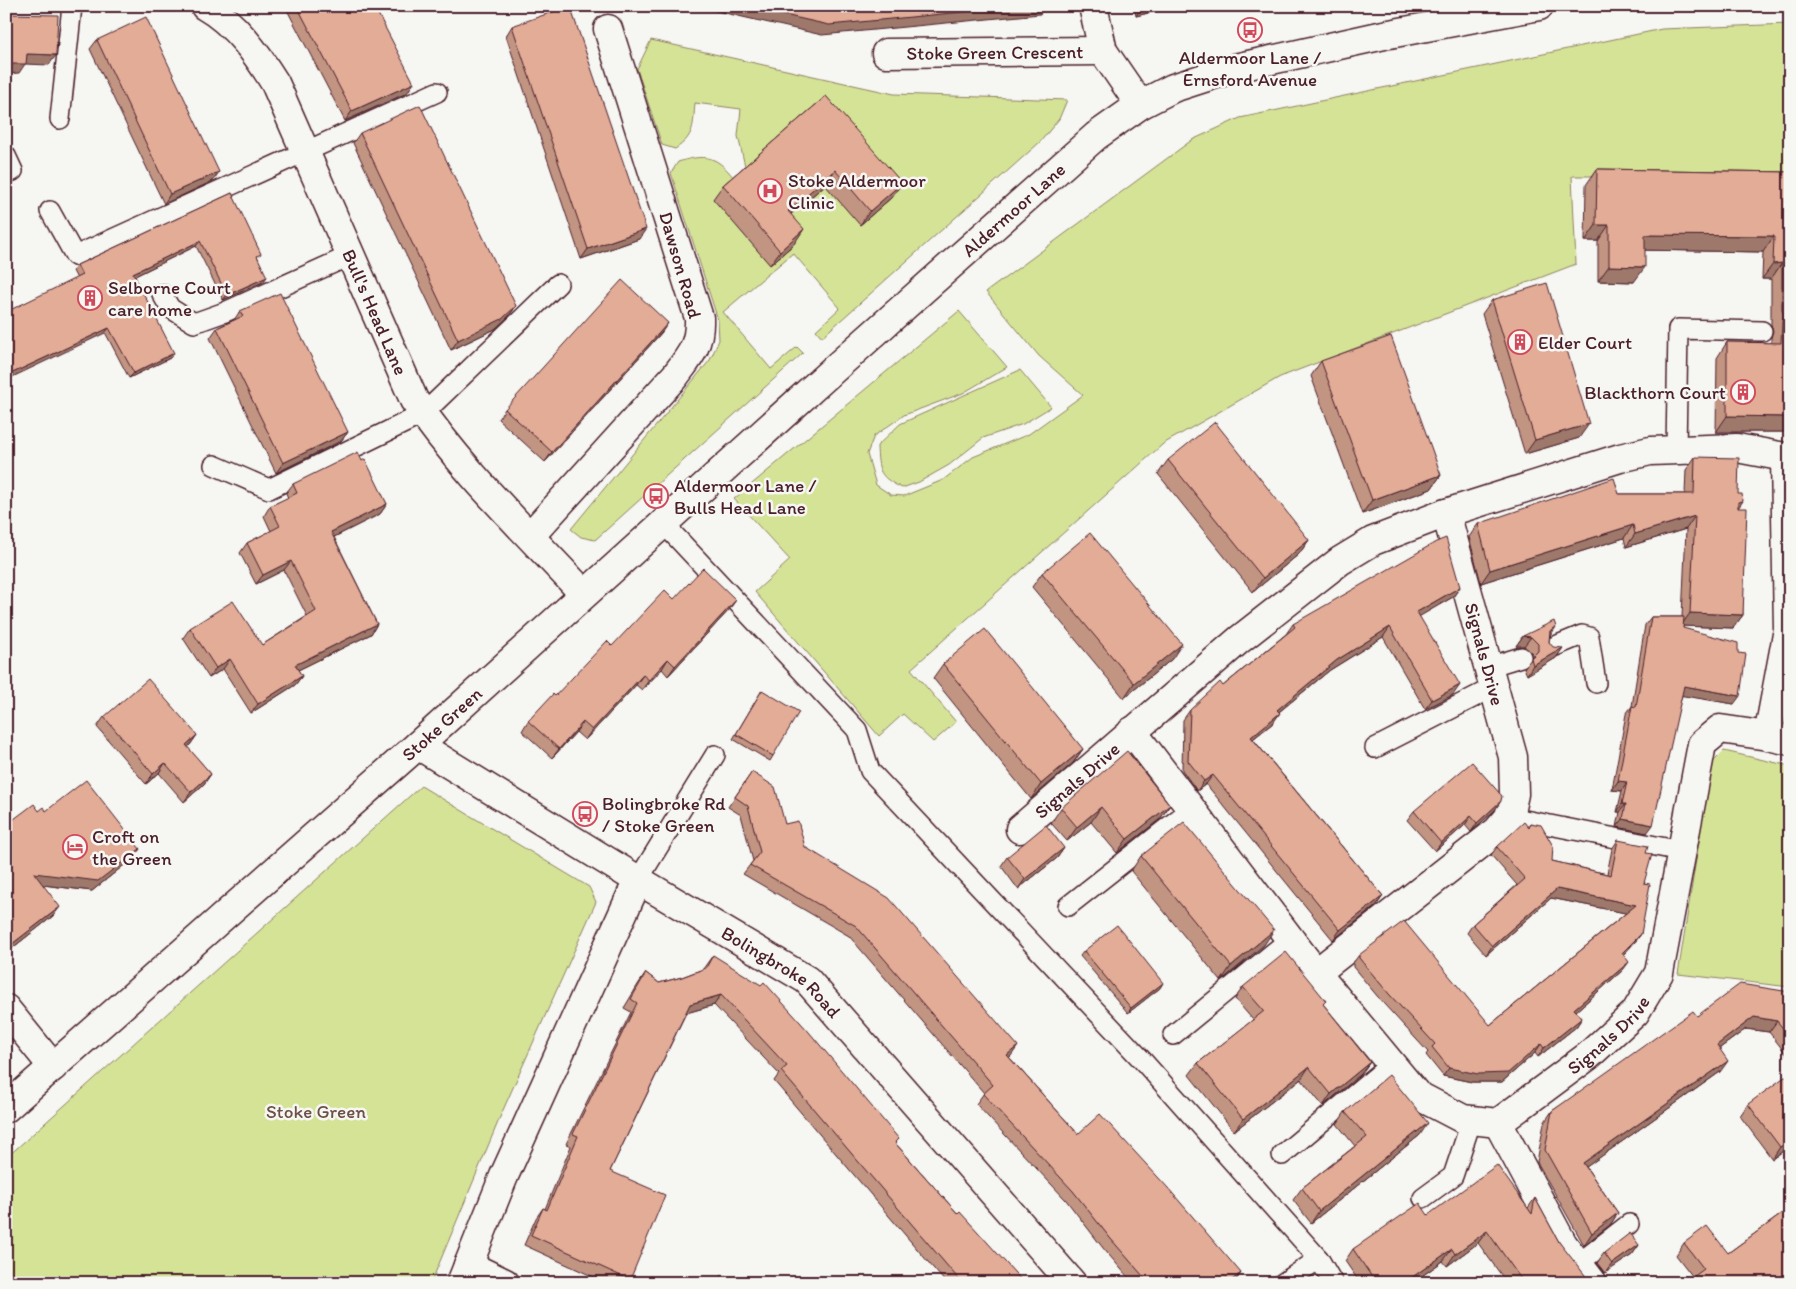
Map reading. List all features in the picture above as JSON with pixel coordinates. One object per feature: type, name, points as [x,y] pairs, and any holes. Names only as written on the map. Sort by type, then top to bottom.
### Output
[{"type":"street","name":"Bull's Head Lane","points":[[205,6],[235,31],[257,55],[275,82],[349,256],[414,400],[423,414],[450,449],[584,594]]},
{"type":"street","points":[[1093,6],[1103,51],[1140,105]]},
{"type":"street","name":"Aldermoor Lane","points":[[584,594],[1096,136],[1140,105],[1172,88],[1235,68],[1384,35],[1524,8]]},
{"type":"street","name":"Dawson Road","points":[[530,536],[675,376],[694,351],[700,336],[699,318],[608,29]]},
{"type":"street","name":"Stoke Green Crescent","points":[[886,53],[1103,51]]},
{"type":"street","name":"Signals Drive","points":[[1020,828],[1132,731],[1239,640],[1344,558],[1373,541],[1446,513],[1620,458],[1650,451],[1736,448],[1787,458],[1788,629],[1779,738],[1720,729],[1702,744],[1659,973],[1635,1013],[1588,1056],[1485,1121],[1464,1119],[1417,1095],[1316,973],[1132,731]]},
{"type":"street","name":"Signals Drive","points":[[1446,513],[1513,757],[1514,794],[1509,817]]},
{"type":"street","name":"Stoke Green","points":[[6,1108],[418,745],[584,594]]},
{"type":"street","name":"Bolingbroke Road","points":[[418,745],[638,880],[807,980],[1072,1283]]},
{"type":"street","points":[[1316,973],[1480,846],[1509,817]]},
{"type":"street","points":[[505,1283],[464,1274],[504,1176],[638,880]]},
{"type":"street","points":[[6,1009],[53,1067]]},
{"type":"street","points":[[1485,1121],[1563,1244],[1586,1274]]},
{"type":"lane","points":[[60,120],[72,6]]},
{"type":"lane","points":[[50,211],[75,256],[437,92]]},
{"type":"lane","points":[[6,156],[13,171],[6,174]]},
{"type":"lane","points":[[162,294],[170,308],[194,323],[225,312],[349,256]]},
{"type":"lane","points":[[214,465],[268,489],[423,414],[558,284]]},
{"type":"lane","points":[[1676,450],[1678,329],[1762,331]]},
{"type":"lane","points":[[663,523],[857,730],[870,771],[1143,1061],[1319,1259],[1333,1283]]},
{"type":"lane","points":[[1553,647],[1582,635],[1589,637],[1596,683]]},
{"type":"lane","points":[[1375,748],[1521,657]]},
{"type":"lane","points":[[638,880],[715,754]]},
{"type":"lane","points":[[1068,906],[1191,809]]},
{"type":"lane","points":[[1509,817],[1681,851]]},
{"type":"lane","points":[[1173,1035],[1290,939]]},
{"type":"lane","points":[[1282,1155],[1391,1064]]},
{"type":"lane","points":[[1423,1198],[1453,1176],[1485,1121]]},
{"type":"lane","points":[[1586,1274],[1629,1224]]},
{"type":"lane","points":[[1283,1283],[1319,1259]]},
{"type":"green space","points":[[1790,24],[1790,176],[1572,176],[1576,264],[1280,377],[1163,444],[911,669],[956,722],[933,742],[903,714],[879,736],[755,592],[790,560],[734,499],[959,311],[1007,367],[963,393],[904,415],[874,436],[867,454],[876,485],[891,495],[904,496],[943,480],[973,457],[1029,434],[1083,395],[1039,356],[986,292],[1192,140],[1240,118],[1662,29]]},
{"type":"green space","points":[[651,40],[894,94],[1067,100],[1059,119],[1040,142],[822,337],[816,330],[840,308],[793,253],[723,312],[771,369],[797,347],[803,353],[595,540],[581,537],[571,529],[710,360],[719,340],[718,320],[671,173],[678,162],[702,157],[715,160],[733,177],[745,166],[738,136],[741,109],[695,103],[690,135],[675,149],[662,145],[637,69]]},
{"type":"green space","points":[[1020,370],[1051,407],[1023,424],[983,438],[949,465],[919,482],[902,488],[884,476],[879,467],[877,446],[900,424]]},
{"type":"green space","points":[[1724,751],[1790,766],[1790,987],[1678,974],[1711,764]]},
{"type":"green space","name":"Stoke Green","points":[[421,786],[589,887],[596,902],[503,1110],[431,1283],[6,1283],[6,1158]]},
{"type":"building","points":[[297,6],[374,6],[414,83],[352,111]]},
{"type":"building","points":[[570,6],[646,229],[588,249],[512,26]]},
{"type":"building","points":[[744,6],[1024,6],[829,25]]},
{"type":"building","points":[[6,14],[58,15],[56,55],[27,54],[26,64],[6,64]]},
{"type":"building","points":[[146,17],[219,172],[170,194],[97,40]]},
{"type":"building","name":"Stoke Aldermoor Clinic","points":[[826,96],[902,183],[870,211],[835,170],[788,211],[804,229],[780,251],[723,185]]},
{"type":"building","points":[[420,105],[516,306],[502,319],[458,340],[360,133]]},
{"type":"building","points":[[1597,169],[1790,172],[1790,417],[1727,416],[1727,342],[1781,343],[1784,315],[1782,309],[1782,263],[1773,264],[1774,236],[1645,235],[1645,267],[1609,266],[1609,225],[1596,225]]},
{"type":"building","name":"Selborne Court care home","points":[[232,193],[261,254],[257,256],[267,277],[227,295],[200,241],[133,273],[174,353],[134,373],[109,328],[6,376],[6,312],[82,275],[77,265]]},
{"type":"building","points":[[622,280],[668,323],[552,452],[505,409]]},
{"type":"building","points":[[1547,283],[1589,424],[1535,440],[1492,300]]},
{"type":"building","points":[[280,293],[348,432],[283,463],[217,328],[243,316],[240,311]]},
{"type":"building","points":[[1391,336],[1441,475],[1372,500],[1321,361]]},
{"type":"building","points":[[1215,422],[1309,540],[1263,578],[1168,460]]},
{"type":"building","points":[[358,452],[362,461],[365,459],[387,504],[331,532],[377,624],[295,665],[302,676],[258,704],[230,659],[216,668],[190,628],[233,601],[262,645],[316,611],[291,561],[263,575],[247,543],[280,526],[270,506],[297,493],[293,484]]},
{"type":"building","points":[[1695,457],[1739,458],[1738,494],[1742,494],[1743,501],[1738,502],[1738,508],[1747,508],[1743,615],[1690,613],[1695,516],[1635,534],[1633,525],[1490,570],[1478,524],[1614,478],[1619,494],[1694,494]]},
{"type":"building","points":[[1090,533],[1182,644],[1134,683],[1042,573]]},
{"type":"building","points":[[1446,538],[1460,587],[1417,612],[1460,685],[1432,700],[1390,627],[1337,660],[1277,710],[1280,713],[1251,737],[1383,896],[1340,930],[1213,775],[1204,781],[1188,761],[1190,710],[1220,682],[1223,686],[1295,627],[1293,624]]},
{"type":"building","points":[[703,568],[736,600],[675,666],[668,659],[649,680],[643,675],[592,730],[583,722],[559,749],[528,721],[553,694],[555,696],[607,641],[612,646],[665,590],[674,599]]},
{"type":"building","points":[[1651,617],[1684,617],[1683,628],[1738,643],[1738,653],[1746,654],[1740,696],[1684,686],[1653,825],[1623,819],[1626,804],[1622,804],[1627,782],[1618,781],[1632,706],[1636,707]]},
{"type":"building","points":[[1554,621],[1556,627],[1550,631],[1549,642],[1553,647],[1563,648],[1533,665],[1531,658],[1538,651],[1538,644],[1531,637],[1523,636]]},
{"type":"building","points":[[985,629],[1083,749],[1041,784],[943,664]]},
{"type":"building","points":[[148,679],[197,735],[186,745],[211,774],[191,792],[165,763],[153,774],[104,717]]},
{"type":"building","points":[[762,690],[799,712],[773,756],[736,734]]},
{"type":"building","points":[[1127,751],[1170,805],[1127,839],[1101,807],[1077,827],[1061,808]]},
{"type":"building","points":[[1472,762],[1502,796],[1501,801],[1477,823],[1471,816],[1441,843],[1414,811]]},
{"type":"building","points":[[752,772],[775,787],[785,824],[798,821],[805,847],[889,898],[1018,1046],[1007,1055],[1078,1134],[1100,1114],[1168,1188],[1241,1273],[1228,1283],[1149,1283],[1073,1191],[983,1094],[993,1085],[856,926],[750,865],[760,852],[748,806],[735,797]]},
{"type":"building","points":[[86,780],[140,849],[98,881],[34,873],[60,907],[12,944],[6,936],[6,825],[34,804],[39,811],[44,807],[46,811]]},
{"type":"building","points":[[1184,822],[1274,930],[1231,966],[1141,856]]},
{"type":"building","points":[[1524,822],[1529,828],[1530,823],[1541,825],[1553,846],[1552,861],[1611,875],[1618,840],[1648,846],[1646,853],[1652,854],[1644,883],[1650,884],[1641,934],[1622,953],[1629,962],[1574,1009],[1582,1018],[1544,1048],[1541,1044],[1508,1073],[1478,1074],[1449,1068],[1432,1047],[1435,1044],[1389,994],[1359,958],[1359,955],[1404,921],[1490,1025],[1636,905],[1557,889],[1492,946],[1473,924],[1525,879],[1497,847]]},
{"type":"building","points":[[1046,825],[1064,848],[1025,879],[1007,857]]},
{"type":"building","points":[[1117,925],[1163,983],[1131,1008],[1084,951]]},
{"type":"building","points":[[1286,952],[1326,1001],[1323,1004],[1370,1062],[1331,1094],[1309,1067],[1243,1119],[1198,1063],[1264,1011],[1243,987]]},
{"type":"building","points":[[713,955],[761,985],[764,982],[809,1032],[899,1139],[895,1143],[958,1214],[960,1212],[1024,1283],[962,1283],[781,1071],[787,1066],[721,995],[690,1004],[610,1171],[665,1195],[630,1280],[531,1235],[543,1208],[547,1210],[578,1136],[573,1134],[637,1003],[631,999],[646,973],[659,983],[682,977],[706,968]]},
{"type":"building","points":[[1740,984],[1790,992],[1790,1037],[1777,1021],[1754,1017],[1717,1045],[1728,1061],[1583,1163],[1618,1213],[1592,1233],[1545,1150],[1552,1111],[1693,1011],[1697,1016]]},
{"type":"building","points":[[1790,1073],[1790,1140],[1780,1147],[1748,1104]]},
{"type":"building","points":[[1389,1075],[1428,1123],[1319,1211],[1302,1188],[1367,1137],[1345,1112]]},
{"type":"building","points":[[1497,1165],[1532,1214],[1535,1198],[1559,1242],[1588,1279],[1582,1283],[1522,1283],[1487,1231],[1455,1254],[1452,1249],[1404,1283],[1376,1283],[1353,1249],[1420,1203],[1428,1215]]},
{"type":"building","points":[[1790,1208],[1790,1271],[1774,1283],[1685,1283],[1704,1269],[1684,1243],[1707,1226],[1728,1253]]},
{"type":"building","points":[[1630,1233],[1639,1245],[1612,1264],[1604,1253]]},
{"type":"building","points":[[723,1274],[731,1283],[714,1283]]},
{"type":"place","name":"Aldermoor Lane / Ernsford Avenue","points":[[1250,30]]},
{"type":"place","name":"Stoke Aldermoor Clinic","points":[[770,191]]},
{"type":"place","name":"Selborne Court care home","points":[[90,298]]},
{"type":"place","name":"Elder Court","points":[[1520,342]]},
{"type":"place","name":"Blackthorn Court","points":[[1743,392]]},
{"type":"place","name":"Aldermoor Lane / Bulls Head Lane","points":[[656,496]]},
{"type":"place","name":"Bolingbroke Rd / Stoke Green","points":[[585,814]]},
{"type":"place","name":"Croft on the Green","points":[[75,847]]}]
